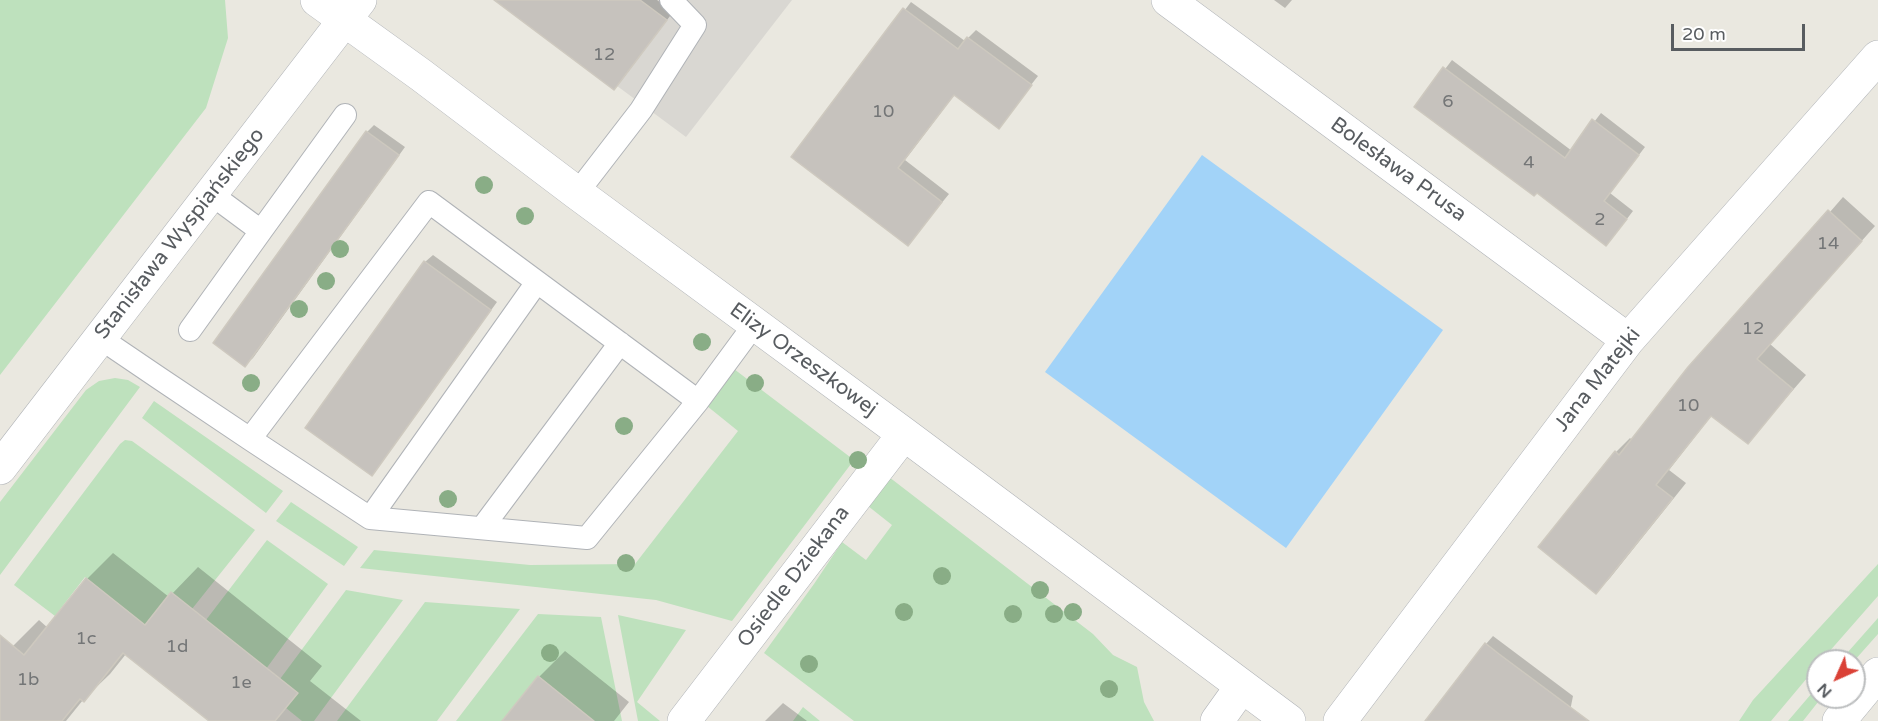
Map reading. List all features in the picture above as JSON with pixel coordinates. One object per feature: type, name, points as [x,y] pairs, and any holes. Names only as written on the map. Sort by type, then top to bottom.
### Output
[{"type":"street","name":"Elizy Orzeszkowej","points":[[317,0],[353,10],[577,193],[1289,721]]},
{"type":"street","name":"Bolesława Prusa","points":[[1168,0],[1628,340]]},
{"type":"street","name":"Stanisława Wyspiańskiego","points":[[0,468],[353,10]]},
{"type":"street","name":"Jana Matejki","points":[[1340,721],[1628,340],[1878,57]]},
{"type":"street","name":"Osiedle Dziekana","points":[[684,721],[904,434]]},
{"type":"street","points":[[1839,721],[1878,675]]},
{"type":"street","points":[[1217,721],[1242,686]]},
{"type":"lane","points":[[577,193],[640,110],[695,25],[671,0]]},
{"type":"lane","points":[[190,330],[345,115]]},
{"type":"lane","points":[[211,194],[261,231]]},
{"type":"lane","points":[[250,439],[429,202],[698,401]]},
{"type":"lane","points":[[370,518],[537,282]]},
{"type":"lane","points":[[100,338],[370,518],[587,538],[698,401],[754,325]]},
{"type":"lane","points":[[482,528],[620,343]]},
{"type":"shaded area","points":[[501,0],[792,0],[686,137]]},
{"type":"green space","points":[[0,0],[225,0],[228,38],[206,108],[0,375]]},
{"type":"green space","points":[[734,369],[854,460],[732,621],[656,600],[360,568],[374,550],[530,565],[635,564],[738,431],[707,406]]},
{"type":"green space","points":[[115,378],[128,380],[140,387],[0,575],[0,502],[86,390],[99,381]]},
{"type":"green space","points":[[154,401],[283,491],[266,513],[142,418]]},
{"type":"green space","points":[[125,440],[132,441],[255,530],[192,609],[171,592],[145,625],[85,577],[55,616],[14,585]]},
{"type":"green space","points":[[889,477],[1093,634],[1113,655],[1137,667],[1144,702],[1154,721],[854,721],[764,653],[842,542],[866,560],[892,525],[868,506]]},
{"type":"green space","points":[[291,502],[358,547],[344,566],[276,521]]},
{"type":"green space","points":[[267,540],[328,584],[266,669],[206,620]]},
{"type":"green space","points":[[1878,564],[1878,596],[1832,649],[1806,649],[1806,679],[1771,721],[1739,721],[1753,700]]},
{"type":"green space","points":[[346,590],[403,600],[314,721],[302,721],[286,708],[280,679]]},
{"type":"green space","points":[[425,602],[520,609],[437,721],[337,721]]},
{"type":"green space","points":[[538,614],[601,617],[622,721],[594,721],[538,676],[502,721],[456,721]]},
{"type":"green space","points":[[618,615],[686,630],[637,702],[660,721],[638,721]]},
{"type":"green space","points":[[1878,618],[1878,634],[1865,649],[1851,649]]},
{"type":"green space","points":[[1806,700],[1806,709],[1812,709],[1803,721],[1788,721]]},
{"type":"green space","points":[[803,707],[820,721],[793,721]]},
{"type":"water","points":[[1202,155],[1443,330],[1286,548],[1045,372]]},
{"type":"building","points":[[494,0],[640,0],[667,20],[614,90]]},
{"type":"building","points":[[903,8],[958,49],[967,37],[1032,85],[999,129],[954,95],[898,168],[942,202],[908,246],[791,157]]},
{"type":"building","points":[[1443,67],[1565,158],[1592,119],[1639,155],[1604,201],[1627,219],[1606,246],[1537,193],[1534,196],[1414,107]]},
{"type":"building","points":[[366,131],[399,155],[245,367],[213,343]]},
{"type":"building","points":[[1828,210],[1862,241],[1757,359],[1793,389],[1748,444],[1711,416],[1656,485],[1673,498],[1596,594],[1538,547],[1615,451],[1619,455],[1688,367]]},
{"type":"building","points":[[424,261],[491,310],[372,476],[305,428]]},
{"type":"building","points":[[86,578],[145,625],[171,592],[298,693],[275,721],[209,721],[123,653],[84,702],[80,699],[62,721],[0,721],[0,635],[24,655]]},
{"type":"building","points":[[1485,643],[1499,654],[1589,721],[1425,721]]},
{"type":"building","points":[[538,676],[594,721],[502,721]]}]
